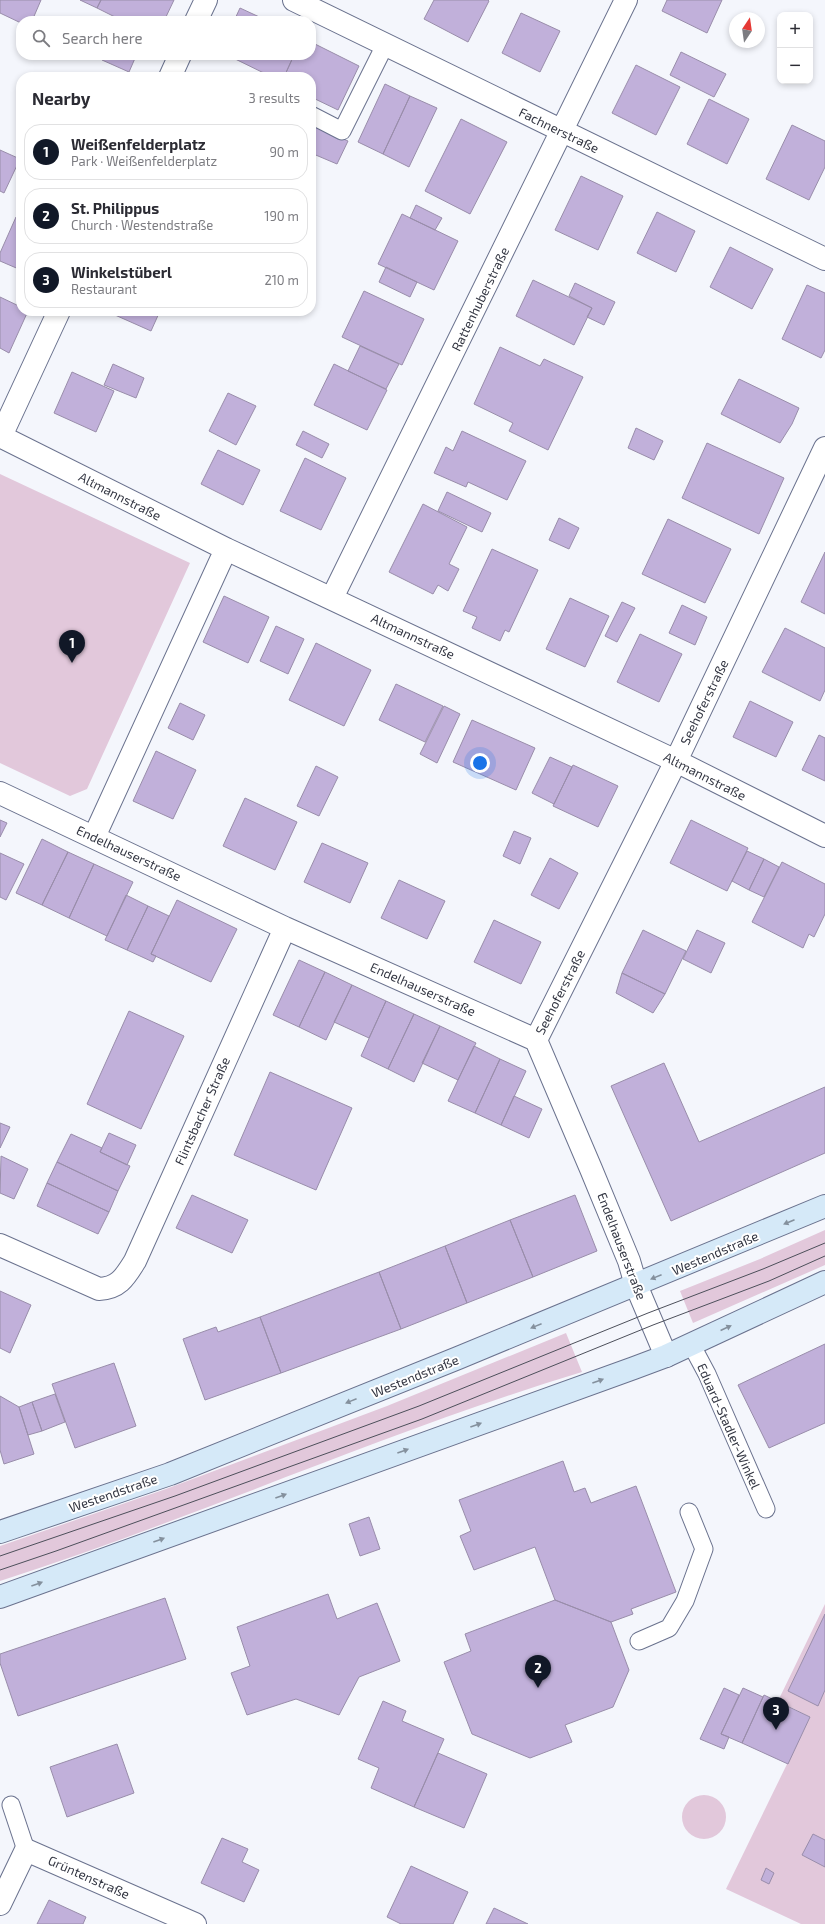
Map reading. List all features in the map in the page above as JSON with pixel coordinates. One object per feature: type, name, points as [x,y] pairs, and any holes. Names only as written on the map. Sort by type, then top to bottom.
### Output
[{"type":"main road","name":"Westendstraße","points":[[0,1532],[170,1474],[636,1285],[825,1206]]},
{"type":"main road","points":[[0,1597],[666,1356],[825,1282]]},
{"type":"street","points":[[198,16],[206,0]]},
{"type":"street","name":"Fachnerstraße","points":[[294,0],[825,259]]},
{"type":"street","name":"Rattenhuberstraße","points":[[332,598],[626,0]]},
{"type":"street","points":[[172,72],[178,60]]},
{"type":"street","points":[[0,436],[58,316]]},
{"type":"street","name":"Altmannstraße","points":[[0,436],[226,549],[676,760],[825,836]]},
{"type":"street","name":"Seehoferstraße","points":[[536,1040],[676,760],[825,448]]},
{"type":"street","points":[[94,837],[226,549]]},
{"type":"street","name":"Endelhauserstraße","points":[[0,793],[285,928],[536,1040],[591,1169],[629,1262],[636,1285],[666,1356]]},
{"type":"street","name":"Flintsbacher Straße","points":[[0,1245],[98,1289],[110,1288],[126,1276],[135,1261],[285,928]]},
{"type":"street","points":[[0,1904],[26,1850]]},
{"type":"street","name":"Grüntenstraße","points":[[26,1850],[195,1924]]},
{"type":"lane","points":[[316,118],[342,131],[385,44]]},
{"type":"lane","name":"Eduard-Stadler-Winkel","points":[[691,1344],[707,1374],[766,1509]]},
{"type":"lane","points":[[639,1641],[669,1628],[685,1601],[704,1548],[689,1512]]},
{"type":"lane","points":[[11,1805],[26,1850]]},
{"type":"shaded area","points":[[0,474],[190,563],[87,789],[70,796],[0,763]]},
{"type":"shaded area","points":[[825,1230],[825,1265],[693,1323],[680,1291],[760,1259]]},
{"type":"shaded area","points":[[566,1333],[582,1372],[436,1421],[146,1530],[0,1581],[0,1546],[166,1489],[387,1406]]},
{"type":"shaded area","points":[[825,1604],[825,1924],[801,1924],[726,1889],[810,1717],[778,1701]]},
{"type":"shaded area","points":[[700,1795],[708,1795],[720,1801],[726,1813],[726,1821],[720,1833],[708,1839],[700,1839],[688,1833],[682,1821],[682,1813],[688,1801]]},
{"type":"building","points":[[0,0],[41,0],[34,16],[16,16],[16,21],[0,13]]},
{"type":"building","points":[[80,0],[101,0],[97,8]]},
{"type":"building","points":[[101,0],[174,0],[166,16],[113,16],[97,8]]},
{"type":"building","points":[[434,0],[489,1],[468,42],[424,19]]},
{"type":"building","points":[[667,0],[722,0],[707,33],[662,11]]},
{"type":"building","points":[[240,8],[257,16],[236,16]]},
{"type":"building","points":[[521,13],[560,31],[540,72],[502,53]]},
{"type":"building","points":[[316,44],[359,66],[338,110],[316,99],[316,72],[286,72],[292,60],[316,60]]},
{"type":"building","points":[[681,52],[726,74],[714,97],[670,75]]},
{"type":"building","points":[[102,60],[134,60],[129,72]]},
{"type":"building","points":[[237,60],[292,60],[286,72],[262,72]]},
{"type":"building","points":[[636,65],[680,87],[656,135],[612,113]]},
{"type":"building","points":[[385,84],[410,96],[383,154],[358,142]]},
{"type":"building","points":[[410,96],[437,108],[409,167],[383,154]]},
{"type":"building","points":[[709,99],[749,119],[727,164],[687,144]]},
{"type":"building","points":[[461,119],[507,142],[470,214],[425,191]]},
{"type":"building","points":[[792,125],[825,141],[825,167],[809,200],[766,179]]},
{"type":"building","points":[[316,127],[348,141],[337,164],[316,155]]},
{"type":"building","points":[[0,150],[16,157],[16,168],[4,193],[0,191]]},
{"type":"building","points":[[581,176],[623,196],[598,250],[555,230]]},
{"type":"building","points":[[416,205],[442,218],[435,230],[410,218]]},
{"type":"building","points":[[657,212],[695,231],[676,272],[637,253]]},
{"type":"building","points":[[402,214],[458,241],[434,290],[378,264]]},
{"type":"building","points":[[16,217],[16,268],[0,261],[0,253]]},
{"type":"building","points":[[730,247],[773,269],[752,309],[710,287]]},
{"type":"building","points":[[386,267],[417,282],[410,297],[379,282]]},
{"type":"building","points":[[533,280],[592,308],[574,345],[516,316]]},
{"type":"building","points":[[575,283],[615,302],[604,325],[587,317],[592,308],[569,296]]},
{"type":"building","points":[[807,285],[825,293],[825,350],[821,358],[782,339]]},
{"type":"building","points":[[364,291],[424,319],[402,365],[342,337]]},
{"type":"building","points":[[0,297],[16,305],[16,316],[26,316],[9,353],[0,348]]},
{"type":"building","points":[[117,316],[158,316],[151,331]]},
{"type":"building","points":[[360,346],[399,364],[386,389],[348,371]]},
{"type":"building","points":[[500,347],[540,366],[544,359],[583,377],[548,450],[509,431],[513,423],[474,404]]},
{"type":"building","points":[[113,364],[144,378],[136,398],[104,385]]},
{"type":"building","points":[[334,364],[387,390],[367,430],[314,405]]},
{"type":"building","points":[[72,372],[114,391],[96,432],[54,413]]},
{"type":"building","points":[[739,379],[799,408],[792,424],[780,443],[721,414]]},
{"type":"building","points":[[228,393],[256,406],[236,445],[209,431]]},
{"type":"building","points":[[636,428],[663,441],[654,460],[628,448]]},
{"type":"building","points":[[303,431],[329,444],[322,458],[296,445]]},
{"type":"building","points":[[462,431],[526,461],[507,500],[468,482],[466,487],[434,473],[446,447],[453,451]]},
{"type":"building","points":[[707,443],[784,478],[759,534],[682,498]]},
{"type":"building","points":[[218,450],[260,470],[243,505],[201,484]]},
{"type":"building","points":[[305,458],[346,478],[321,530],[280,511]]},
{"type":"building","points":[[447,492],[491,513],[482,532],[438,511]]},
{"type":"building","points":[[423,504],[467,527],[449,564],[459,569],[448,591],[438,585],[433,594],[389,572]]},
{"type":"building","points":[[559,518],[579,528],[569,549],[549,540]]},
{"type":"building","points":[[668,519],[731,549],[705,603],[642,574]]},
{"type":"building","points":[[492,549],[538,570],[509,632],[505,630],[500,641],[472,628],[477,617],[463,611]]},
{"type":"building","points":[[825,552],[825,614],[801,602]]},
{"type":"building","points":[[224,596],[269,617],[248,663],[203,642]]},
{"type":"building","points":[[570,598],[609,616],[585,667],[546,649]]},
{"type":"building","points":[[622,602],[635,608],[617,642],[605,636]]},
{"type":"building","points":[[682,605],[707,617],[695,645],[669,633]]},
{"type":"building","points":[[276,626],[304,639],[288,674],[260,661]]},
{"type":"building","points":[[785,628],[825,648],[825,690],[820,701],[762,672]]},
{"type":"building","points":[[640,634],[682,654],[659,702],[617,682]]},
{"type":"building","points":[[316,643],[371,670],[344,726],[289,700]]},
{"type":"building","points":[[396,684],[443,706],[425,742],[379,720]]},
{"type":"building","points":[[750,701],[793,722],[776,757],[733,737]]},
{"type":"building","points":[[180,703],[205,715],[193,740],[168,728]]},
{"type":"building","points":[[444,706],[460,714],[437,763],[420,754]]},
{"type":"building","points":[[472,720],[535,748],[516,790],[453,762]]},
{"type":"building","points":[[819,735],[825,738],[825,781],[802,770]]},
{"type":"building","points":[[156,751],[196,770],[173,819],[133,801]]},
{"type":"building","points":[[550,757],[572,767],[554,804],[532,793]]},
{"type":"building","points":[[573,765],[618,786],[598,827],[553,806]]},
{"type":"building","points":[[316,766],[338,777],[319,816],[297,806]]},
{"type":"building","points":[[245,798],[297,822],[275,870],[223,846]]},
{"type":"building","points":[[0,820],[7,823],[0,837]]},
{"type":"building","points":[[691,820],[748,848],[727,891],[670,863]]},
{"type":"building","points":[[514,831],[531,838],[520,864],[503,856]]},
{"type":"building","points":[[42,839],[68,852],[42,905],[16,893]]},
{"type":"building","points":[[322,843],[368,863],[350,903],[304,882]]},
{"type":"building","points":[[747,851],[764,859],[749,890],[732,881]]},
{"type":"building","points":[[68,852],[94,864],[69,918],[42,905]]},
{"type":"building","points":[[0,853],[24,864],[6,900],[0,897]]},
{"type":"building","points":[[550,858],[578,873],[559,909],[531,895]]},
{"type":"building","points":[[764,859],[779,867],[764,897],[749,890]]},
{"type":"building","points":[[782,862],[825,884],[825,914],[814,937],[809,934],[803,948],[752,922]]},
{"type":"building","points":[[94,864],[133,882],[107,936],[69,918]]},
{"type":"building","points":[[399,880],[445,901],[427,939],[381,918]]},
{"type":"building","points":[[126,895],[148,906],[127,950],[105,940]]},
{"type":"building","points":[[177,900],[237,929],[211,982],[151,954]]},
{"type":"building","points":[[148,906],[169,916],[151,954],[156,956],[153,962],[127,950]]},
{"type":"building","points":[[494,920],[541,942],[521,984],[474,962]]},
{"type":"building","points":[[643,930],[686,951],[665,994],[622,973]]},
{"type":"building","points":[[697,930],[725,943],[711,973],[683,959]]},
{"type":"building","points":[[299,960],[325,972],[299,1027],[273,1015]]},
{"type":"building","points":[[325,972],[352,985],[326,1040],[299,1027]]},
{"type":"building","points":[[622,973],[665,994],[653,1013],[616,993]]},
{"type":"building","points":[[352,985],[386,1001],[369,1038],[334,1022]]},
{"type":"building","points":[[386,1001],[414,1014],[388,1069],[361,1056]]},
{"type":"building","points":[[129,1011],[184,1036],[141,1129],[87,1104]]},
{"type":"building","points":[[414,1014],[440,1026],[414,1082],[388,1069]]},
{"type":"building","points":[[440,1026],[476,1043],[458,1080],[422,1063]]},
{"type":"building","points":[[474,1046],[500,1059],[475,1113],[448,1101]]},
{"type":"building","points":[[500,1059],[526,1071],[501,1125],[475,1113]]},
{"type":"building","points":[[664,1063],[699,1142],[825,1087],[825,1153],[671,1221],[611,1086]]},
{"type":"building","points":[[270,1072],[352,1108],[316,1190],[234,1155]]},
{"type":"building","points":[[514,1096],[542,1109],[529,1138],[501,1125]]},
{"type":"building","points":[[0,1123],[10,1127],[0,1148]]},
{"type":"building","points":[[109,1133],[136,1145],[127,1165],[100,1152]]},
{"type":"building","points":[[71,1134],[102,1148],[100,1152],[130,1166],[118,1191],[57,1162]]},
{"type":"building","points":[[1,1156],[28,1169],[14,1199],[0,1193]]},
{"type":"building","points":[[57,1162],[118,1191],[109,1212],[47,1183]]},
{"type":"building","points":[[47,1183],[109,1212],[98,1234],[37,1206]]},
{"type":"building","points":[[192,1195],[248,1220],[232,1253],[176,1228]]},
{"type":"building","points":[[575,1195],[597,1251],[533,1277],[510,1220]]},
{"type":"building","points":[[510,1220],[533,1277],[467,1303],[445,1246]]},
{"type":"building","points":[[445,1246],[467,1303],[401,1329],[379,1272]]},
{"type":"building","points":[[379,1272],[401,1329],[281,1373],[260,1317]]},
{"type":"building","points":[[0,1291],[31,1305],[10,1353],[0,1348]]},
{"type":"building","points":[[260,1317],[281,1373],[205,1400],[183,1339],[216,1327],[218,1332]]},
{"type":"building","points":[[825,1344],[825,1423],[769,1448],[738,1385]]},
{"type":"building","points":[[114,1363],[136,1426],[75,1448],[52,1384]]},
{"type":"building","points":[[55,1394],[65,1422],[42,1431],[32,1402]]},
{"type":"building","points":[[0,1396],[19,1407],[34,1454],[4,1464],[0,1450]]},
{"type":"building","points":[[32,1402],[42,1431],[28,1435],[19,1407]]},
{"type":"building","points":[[563,1461],[574,1492],[585,1488],[591,1503],[636,1486],[676,1592],[631,1609],[633,1614],[611,1622],[555,1600],[535,1547],[474,1570],[460,1536],[471,1531],[459,1500]]},
{"type":"building","points":[[369,1517],[380,1549],[360,1556],[349,1524]]},
{"type":"building","points":[[328,1594],[337,1619],[377,1603],[400,1661],[359,1677],[339,1715],[296,1699],[247,1715],[231,1673],[250,1666],[237,1627]]},
{"type":"building","points":[[165,1598],[186,1659],[18,1716],[0,1663],[0,1654]]},
{"type":"building","points":[[555,1600],[611,1622],[629,1670],[613,1707],[565,1725],[572,1742],[530,1758],[472,1734],[444,1662],[471,1651],[465,1634]]},
{"type":"building","points":[[825,1614],[825,1690],[818,1706],[788,1691]]},
{"type":"building","points":[[724,1688],[739,1695],[721,1734],[729,1737],[724,1749],[700,1739]]},
{"type":"building","points":[[743,1688],[763,1697],[742,1743],[721,1734]]},
{"type":"building","points":[[764,1695],[810,1717],[788,1764],[742,1743]]},
{"type":"building","points":[[383,1701],[406,1711],[402,1721],[444,1739],[414,1807],[371,1788],[379,1768],[358,1759]]},
{"type":"building","points":[[117,1744],[134,1793],[67,1817],[50,1767]]},
{"type":"building","points":[[438,1753],[487,1774],[464,1828],[414,1807]]},
{"type":"building","points":[[813,1834],[825,1840],[825,1867],[802,1855]]},
{"type":"building","points":[[222,1838],[248,1849],[242,1862],[259,1870],[244,1902],[201,1883]]},
{"type":"building","points":[[411,1866],[468,1892],[453,1924],[401,1924],[387,1917]]},
{"type":"building","points":[[766,1868],[774,1873],[769,1884],[761,1880]]},
{"type":"building","points":[[49,1900],[86,1917],[83,1924],[37,1924]]},
{"type":"building","points":[[494,1908],[528,1924],[486,1924]]},
{"type":"tram line","points":[[0,1556],[175,1496],[419,1406],[825,1243]]},
{"type":"tram line","points":[[0,1570],[422,1419],[653,1325],[769,1281],[825,1256]]},
{"type":"place","name":"Weißenfelderplatz","points":[[72,663]]},
{"type":"place","name":"St. Philippus","points":[[538,1688]]},
{"type":"place","name":"Winkelstüberl","points":[[776,1730]]}]
